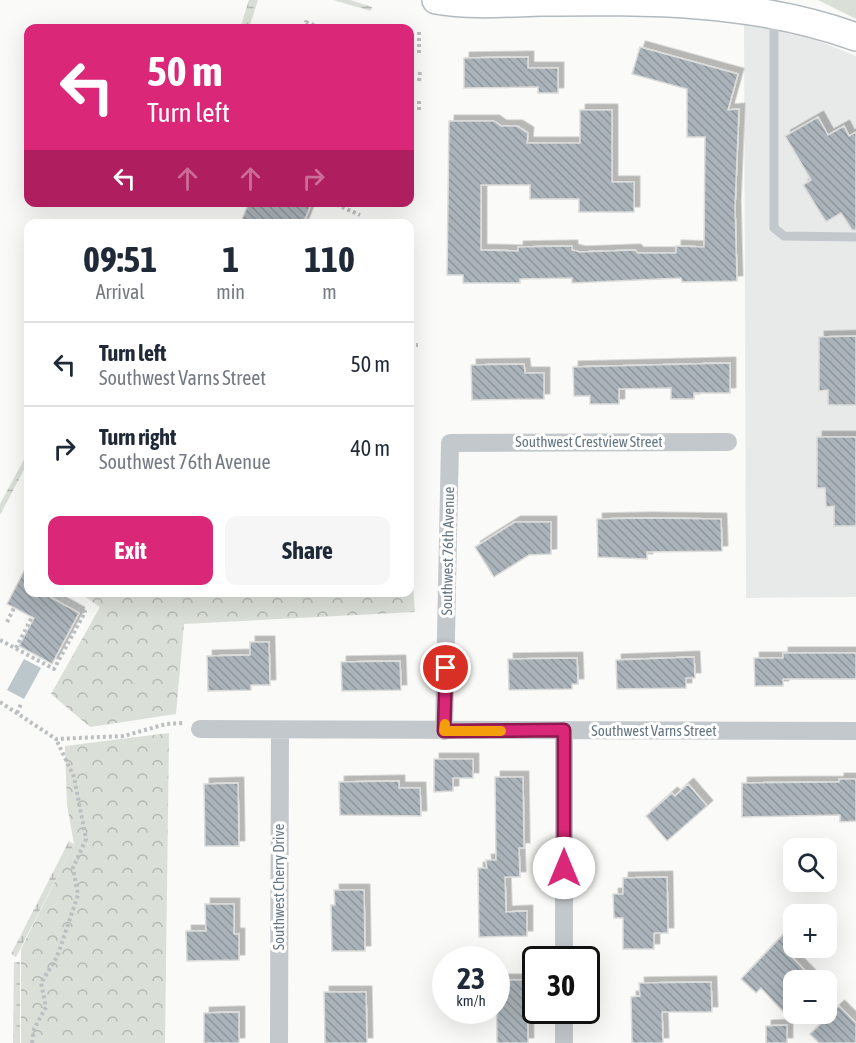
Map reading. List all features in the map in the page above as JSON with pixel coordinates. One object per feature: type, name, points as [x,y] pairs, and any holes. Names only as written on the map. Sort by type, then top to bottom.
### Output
[{"type":"street","points":[[436,0],[470,3],[608,1],[706,2],[743,5],[813,21],[856,37]]},
{"type":"street","name":"Southwest Crestview Street","points":[[450,443],[728,442]]},
{"type":"street","name":"Southwest 76th Avenue","points":[[444,731],[450,443]]},
{"type":"street","name":"Southwest Varns Street","points":[[200,729],[856,731]]},
{"type":"street","name":"Southwest Cherry Drive","points":[[279,1043],[280,730]]},
{"type":"street","points":[[564,730],[564,946]]},
{"type":"street","points":[[564,1024],[564,1043]]},
{"type":"lane","points":[[774,11],[774,228],[784,236],[856,237]]},
{"type":"path","points":[[419,30],[419,53]]},
{"type":"path","points":[[419,81],[420,71]]},
{"type":"path","points":[[419,101],[419,110]]},
{"type":"path","points":[[342,207],[360,215]]},
{"type":"path","points":[[0,640],[16,649],[21,655],[53,671],[85,612],[60,597]]},
{"type":"path","points":[[7,622],[14,608]]},
{"type":"path","points":[[16,649],[32,617]]},
{"type":"path","points":[[0,702],[56,739],[74,777],[86,839],[72,872],[78,895],[57,957],[40,983],[46,1007],[34,1029],[32,1043]]},
{"type":"path","points":[[17,713],[21,704]]},
{"type":"path","points":[[56,739],[124,736],[166,724],[192,723],[200,729]]},
{"type":"shaded area","points":[[744,21],[789,29],[856,56],[856,597],[746,598]]},
{"type":"shaded area","points":[[24,659],[41,668],[24,699],[7,690]]},
{"type":"green space","points":[[249,0],[258,0],[250,24],[241,24]]},
{"type":"green space","points":[[333,0],[350,0],[372,7],[371,11]]},
{"type":"green space","points":[[818,0],[856,0],[856,19]]},
{"type":"green space","points":[[24,459],[24,470],[0,515],[0,504]]},
{"type":"green space","points":[[86,597],[414,597],[415,612],[184,624],[176,714],[90,727],[51,694],[100,607]]},
{"type":"green space","points":[[169,733],[165,1043],[21,1043],[21,949],[74,844],[67,805],[65,746]]},
{"type":"green space","points":[[69,841],[74,844],[16,957],[11,954]]},
{"type":"green space","points":[[14,962],[20,962],[20,1043],[13,1043]]},
{"type":"building","points":[[640,47],[738,74],[728,110],[739,109],[735,207],[737,281],[682,282],[681,278],[572,283],[572,278],[520,279],[520,283],[463,283],[463,275],[447,275],[449,121],[494,121],[501,126],[517,126],[528,133],[527,143],[580,143],[580,110],[612,110],[612,182],[634,182],[634,212],[579,212],[579,199],[530,199],[530,185],[481,185],[481,250],[518,251],[518,247],[572,246],[572,250],[580,252],[635,250],[638,253],[676,253],[676,246],[704,247],[705,137],[687,137],[687,89],[632,74]]},
{"type":"building","points":[[528,57],[528,68],[558,68],[558,93],[538,93],[538,87],[464,88],[464,58]]},
{"type":"building","points":[[818,117],[828,135],[844,126],[849,136],[856,132],[856,230],[852,230],[841,213],[826,222],[803,185],[811,180],[785,136]]},
{"type":"building","points":[[247,207],[310,207],[305,219],[242,219]]},
{"type":"building","points":[[856,336],[856,405],[828,405],[828,390],[819,391],[819,337]]},
{"type":"building","points":[[730,363],[730,393],[694,393],[694,399],[671,399],[671,388],[619,389],[619,404],[590,404],[590,396],[574,396],[573,367]]},
{"type":"building","points":[[524,364],[525,373],[544,373],[544,399],[472,400],[471,365]]},
{"type":"building","points":[[817,437],[856,437],[856,526],[834,526],[834,506],[826,507],[825,488],[817,488]]},
{"type":"building","points":[[597,519],[721,519],[722,551],[647,552],[647,559],[598,557]]},
{"type":"building","points":[[515,522],[551,522],[551,554],[529,555],[494,577],[475,547]]},
{"type":"building","points":[[24,571],[24,597],[50,597],[79,613],[52,664],[19,646],[34,618],[7,604]]},
{"type":"building","points":[[250,642],[269,642],[270,685],[251,685],[251,690],[208,691],[207,656],[250,655]]},
{"type":"building","points":[[783,653],[856,653],[856,679],[783,679],[783,686],[755,686],[754,658],[783,658]]},
{"type":"building","points":[[694,657],[695,678],[686,678],[686,688],[617,689],[616,660]]},
{"type":"building","points":[[577,658],[578,684],[572,684],[572,689],[509,690],[508,659]]},
{"type":"building","points":[[400,661],[401,690],[342,691],[341,662]]},
{"type":"building","points":[[434,759],[473,759],[473,778],[453,778],[453,791],[434,792]]},
{"type":"building","points":[[495,777],[523,777],[524,848],[519,848],[520,877],[505,877],[506,912],[527,911],[527,936],[479,937],[478,868],[487,868],[486,860],[496,860]]},
{"type":"building","points":[[839,779],[856,779],[856,821],[840,822],[840,815],[742,817],[742,783],[839,782]]},
{"type":"building","points":[[399,781],[399,788],[420,788],[421,816],[340,815],[339,782]]},
{"type":"building","points":[[238,783],[239,846],[205,846],[204,784]]},
{"type":"building","points":[[688,784],[707,806],[667,841],[646,816],[672,793],[675,796]]},
{"type":"building","points":[[667,877],[668,933],[654,933],[654,949],[623,949],[623,918],[614,918],[613,894],[623,894],[623,878]]},
{"type":"building","points":[[334,890],[364,890],[365,951],[332,951],[331,905],[335,905]]},
{"type":"building","points":[[205,904],[234,904],[234,934],[239,934],[239,960],[187,961],[186,931],[206,931]]},
{"type":"building","points":[[783,935],[783,958],[793,958],[804,970],[783,970],[783,1012],[761,988],[756,993],[741,979]]},
{"type":"building","points":[[510,980],[522,980],[522,1024],[528,1024],[528,1043],[497,1043],[497,1024],[510,1024]]},
{"type":"building","points":[[711,982],[712,1012],[662,1012],[663,1043],[632,1043],[631,997],[640,996],[639,983]]},
{"type":"building","points":[[324,992],[366,992],[367,1043],[325,1043]]},
{"type":"building","points":[[839,1006],[856,1023],[856,1043],[819,1043],[810,1034],[820,1024],[837,1024]]},
{"type":"building","points":[[239,1012],[239,1043],[204,1043],[204,1013]]},
{"type":"building","points":[[787,1025],[787,1043],[766,1043],[766,1026]]},
{"type":"slow traffic","points":[[445,724],[444,731],[501,731]]},
{"type":"route","points":[[446,668],[444,731],[564,730],[564,868]]}]
